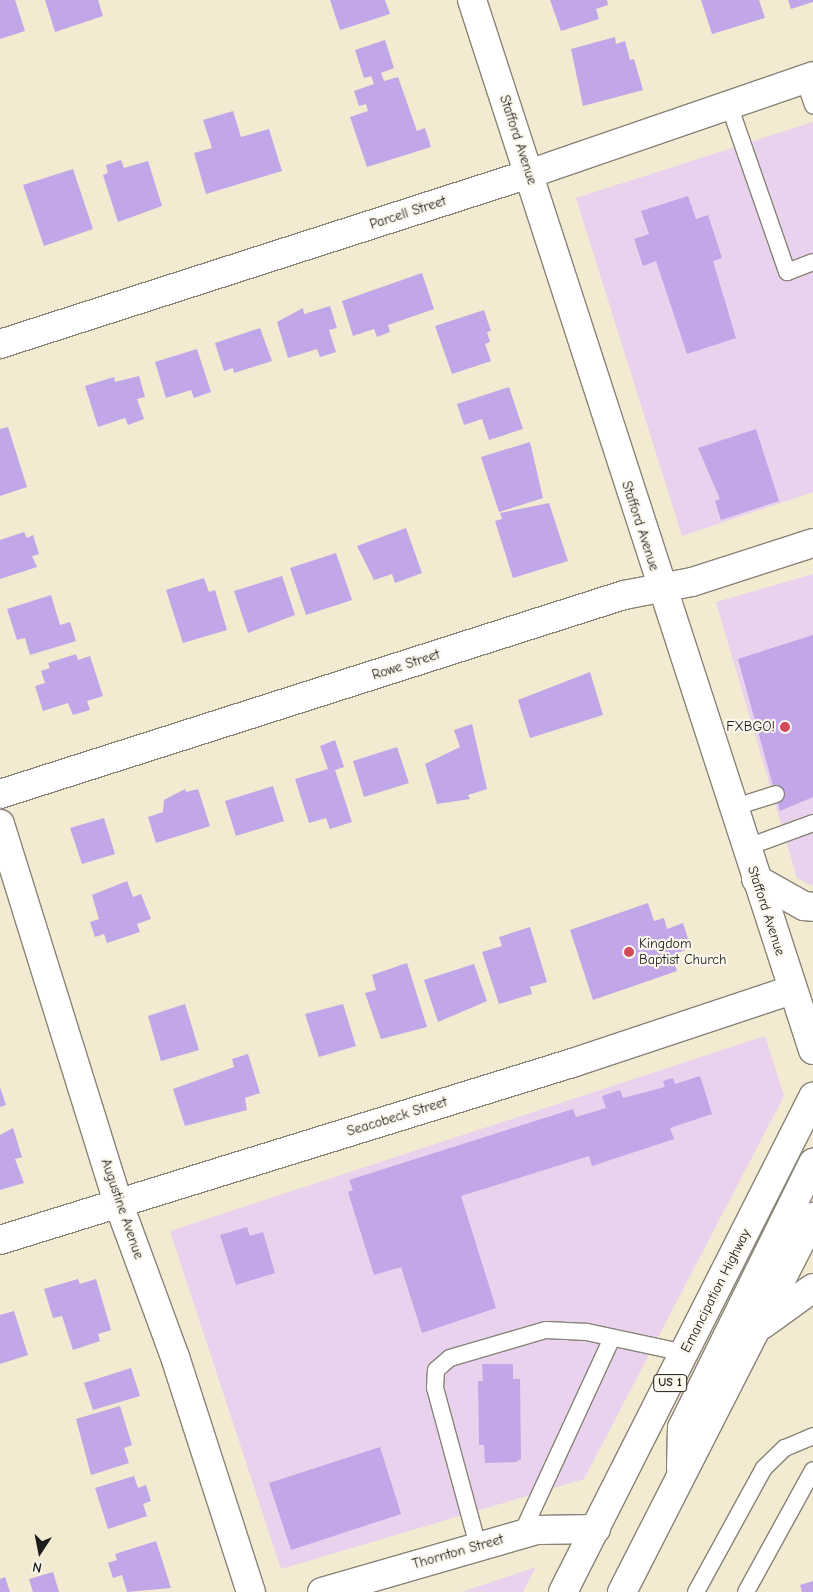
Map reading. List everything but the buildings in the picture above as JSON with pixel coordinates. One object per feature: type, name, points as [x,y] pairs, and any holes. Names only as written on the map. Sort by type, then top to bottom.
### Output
[{"type":"street","name":"Stafford Avenue","points":[[472,0],[660,589],[813,1050]]},
{"type":"street","name":"Parcell Street","points":[[0,344],[529,174],[808,77]]},
{"type":"street","name":"Rowe Street","points":[[0,794],[624,595],[660,589],[813,543]]},
{"type":"street","name":"Augustine Avenue","points":[[0,824],[118,1202],[194,1413],[251,1592]]},
{"type":"street","points":[[756,879],[804,906],[813,907]]},
{"type":"street","name":"Seacobeck Street","points":[[0,1240],[572,1063],[792,990]]},
{"type":"street","name":"Emancipation Highway","points":[[563,1592],[813,1097]]},
{"type":"street","points":[[680,1477],[682,1428],[813,1163]]},
{"type":"street","points":[[622,1592],[813,1217]]},
{"type":"street","points":[[755,1330],[813,1288]]},
{"type":"street","name":"Thornton Street","points":[[322,1592],[521,1535],[596,1529]]},
{"type":"lane","points":[[808,77],[813,105]]},
{"type":"lane","points":[[729,105],[786,272],[813,262]]},
{"type":"lane","points":[[732,808],[776,794]]},
{"type":"lane","points":[[745,848],[813,823]]},
{"type":"lane","points":[[478,1546],[435,1388],[436,1370],[450,1358],[546,1330],[612,1338],[684,1353]]},
{"type":"lane","points":[[521,1535],[612,1338]]},
{"type":"lane","points":[[696,1592],[764,1468],[785,1448],[813,1436]]},
{"type":"lane","points":[[746,1592],[813,1470]]},
{"type":"shaded area","points":[[813,122],[813,492],[682,536],[576,198]]},
{"type":"shaded area","points":[[813,574],[813,886],[797,878],[716,602]]},
{"type":"shaded area","points":[[765,1036],[784,1096],[584,1479],[281,1569],[170,1231]]},
{"type":"shaded area","points":[[536,1567],[523,1592],[462,1592]]},
{"type":"place","name":"FXBGO!","points":[[785,727]]},
{"type":"place","name":"Kingdom Baptist Church","points":[[629,952]]}]
